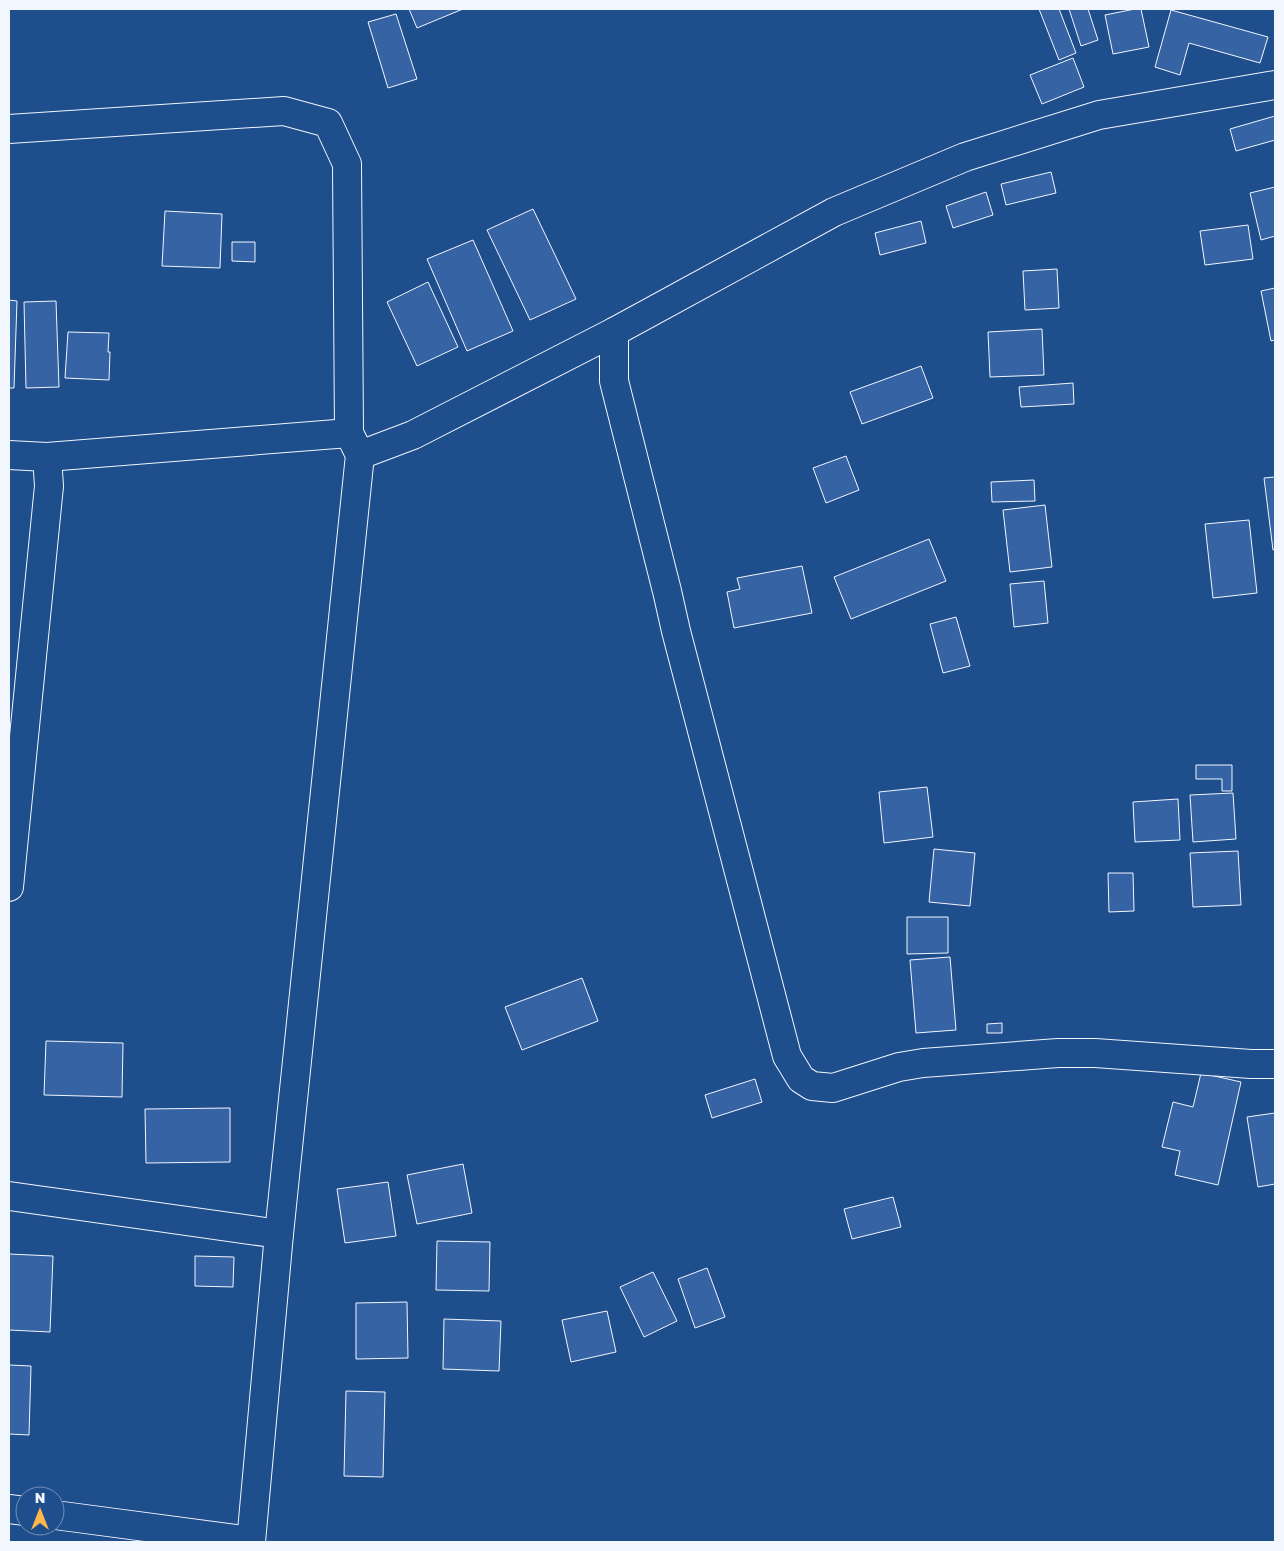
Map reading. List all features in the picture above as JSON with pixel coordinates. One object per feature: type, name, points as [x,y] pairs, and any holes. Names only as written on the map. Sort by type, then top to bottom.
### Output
[{"type":"street","points":[[9,456],[47,457],[354,444],[413,435],[614,332],[834,212],[966,157],[1099,115],[1275,85]]},
{"type":"street","points":[[9,129],[284,111],[328,123],[347,164],[354,444],[251,1541],[65,1516]]},
{"type":"street","points":[[614,332],[614,381],[676,631],[787,1056],[801,1079],[812,1086],[833,1088],[899,1066],[1058,1053],[1096,1053],[1275,1064]]},
{"type":"street","points":[[9,887],[49,486],[47,457]]},
{"type":"street","points":[[9,1196],[279,1234]]},
{"type":"building","points":[[409,9],[463,9],[417,28]]},
{"type":"building","points":[[1039,9],[1059,9],[1076,53],[1059,60]]},
{"type":"building","points":[[1069,9],[1088,9],[1098,40],[1081,46]]},
{"type":"building","points":[[1141,9],[1149,47],[1113,54],[1105,15]]},
{"type":"building","points":[[1171,10],[1268,37],[1260,63],[1189,43],[1180,75],[1155,67]]},
{"type":"building","points":[[396,14],[417,79],[388,88],[368,22]]},
{"type":"building","points":[[1073,58],[1084,87],[1042,104],[1030,75]]},
{"type":"building","points":[[1275,116],[1275,140],[1236,151],[1230,129]]},
{"type":"building","points":[[1051,172],[1056,193],[1006,205],[1001,184]]},
{"type":"building","points":[[1275,187],[1275,236],[1261,240],[1250,193]]},
{"type":"building","points":[[986,192],[993,215],[953,228],[946,206]]},
{"type":"building","points":[[533,209],[576,299],[530,320],[487,230]]},
{"type":"building","points":[[165,211],[222,214],[220,268],[162,266]]},
{"type":"building","points":[[921,221],[926,243],[880,255],[875,233]]},
{"type":"building","points":[[1248,225],[1253,259],[1205,265],[1200,231]]},
{"type":"building","points":[[473,240],[513,331],[467,351],[427,259]]},
{"type":"building","points":[[232,242],[255,242],[255,262],[232,261]]},
{"type":"building","points":[[1057,269],[1059,308],[1025,310],[1023,271]]},
{"type":"building","points":[[428,282],[458,347],[417,366],[387,302]]},
{"type":"building","points":[[1275,288],[1275,340],[1271,341],[1261,291]]},
{"type":"building","points":[[9,300],[17,301],[14,388],[9,388]]},
{"type":"building","points":[[56,301],[59,387],[26,388],[24,302]]},
{"type":"building","points":[[1042,329],[1044,375],[990,377],[988,332]]},
{"type":"building","points":[[68,332],[109,333],[109,380],[65,378]]},
{"type":"building","points":[[921,366],[933,398],[862,424],[850,392]]},
{"type":"building","points":[[1073,383],[1074,404],[1021,407],[1019,387]]},
{"type":"building","points":[[846,456],[859,490],[826,503],[813,468]]},
{"type":"building","points":[[1275,477],[1275,549],[1273,550],[1264,478]]},
{"type":"building","points":[[1034,480],[1035,501],[992,502],[991,482]]},
{"type":"building","points":[[1045,505],[1052,567],[1010,572],[1003,510]]},
{"type":"building","points":[[1249,520],[1257,593],[1213,598],[1205,524]]},
{"type":"building","points":[[929,539],[946,581],[851,619],[834,577]]},
{"type":"building","points":[[802,566],[812,613],[734,628],[727,592],[740,589],[737,578]]},
{"type":"building","points":[[1044,581],[1048,623],[1014,627],[1010,584]]},
{"type":"building","points":[[956,617],[970,666],[943,673],[930,624]]},
{"type":"building","points":[[1196,765],[1232,765],[1232,791],[1222,791],[1222,779],[1196,779]]},
{"type":"building","points":[[927,787],[933,837],[884,843],[879,792]]},
{"type":"building","points":[[1233,793],[1236,839],[1193,842],[1190,795]]},
{"type":"building","points":[[1178,799],[1180,840],[1135,842],[1133,802]]},
{"type":"building","points":[[934,849],[975,853],[970,906],[929,902]]},
{"type":"building","points":[[1238,851],[1241,905],[1193,907],[1190,853]]},
{"type":"building","points":[[1108,873],[1133,873],[1134,911],[1109,912]]},
{"type":"building","points":[[907,917],[948,917],[948,953],[907,954]]},
{"type":"building","points":[[950,957],[956,1030],[916,1033],[910,960]]},
{"type":"building","points":[[582,978],[598,1021],[522,1050],[505,1007]]},
{"type":"building","points":[[1002,1023],[1002,1033],[987,1033],[987,1024]]},
{"type":"building","points":[[46,1041],[123,1043],[122,1097],[44,1095]]},
{"type":"building","points":[[1201,1073],[1241,1082],[1218,1185],[1175,1175],[1180,1151],[1162,1147],[1173,1102],[1193,1107]]},
{"type":"building","points":[[755,1079],[762,1102],[712,1118],[705,1095]]},
{"type":"building","points":[[230,1108],[230,1162],[146,1163],[145,1109]]},
{"type":"building","points":[[1275,1113],[1275,1184],[1258,1187],[1247,1117]]},
{"type":"building","points":[[463,1164],[472,1213],[417,1224],[407,1175]]},
{"type":"building","points":[[388,1182],[396,1236],[345,1243],[337,1189]]},
{"type":"building","points":[[893,1197],[901,1227],[852,1239],[844,1209]]},
{"type":"building","points":[[437,1241],[490,1242],[489,1291],[436,1290]]},
{"type":"building","points":[[9,1254],[53,1256],[50,1332],[9,1330]]},
{"type":"building","points":[[195,1256],[234,1257],[233,1287],[195,1286]]},
{"type":"building","points":[[707,1268],[725,1317],[695,1328],[678,1279]]},
{"type":"building","points":[[653,1272],[677,1321],[644,1337],[620,1287]]},
{"type":"building","points":[[407,1302],[408,1358],[356,1359],[356,1303]]},
{"type":"building","points":[[607,1311],[616,1352],[571,1362],[562,1320]]},
{"type":"building","points":[[444,1319],[501,1321],[499,1371],[443,1369]]},
{"type":"building","points":[[9,1365],[31,1366],[29,1435],[9,1434]]},
{"type":"building","points":[[346,1391],[385,1392],[383,1477],[344,1476]]}]
